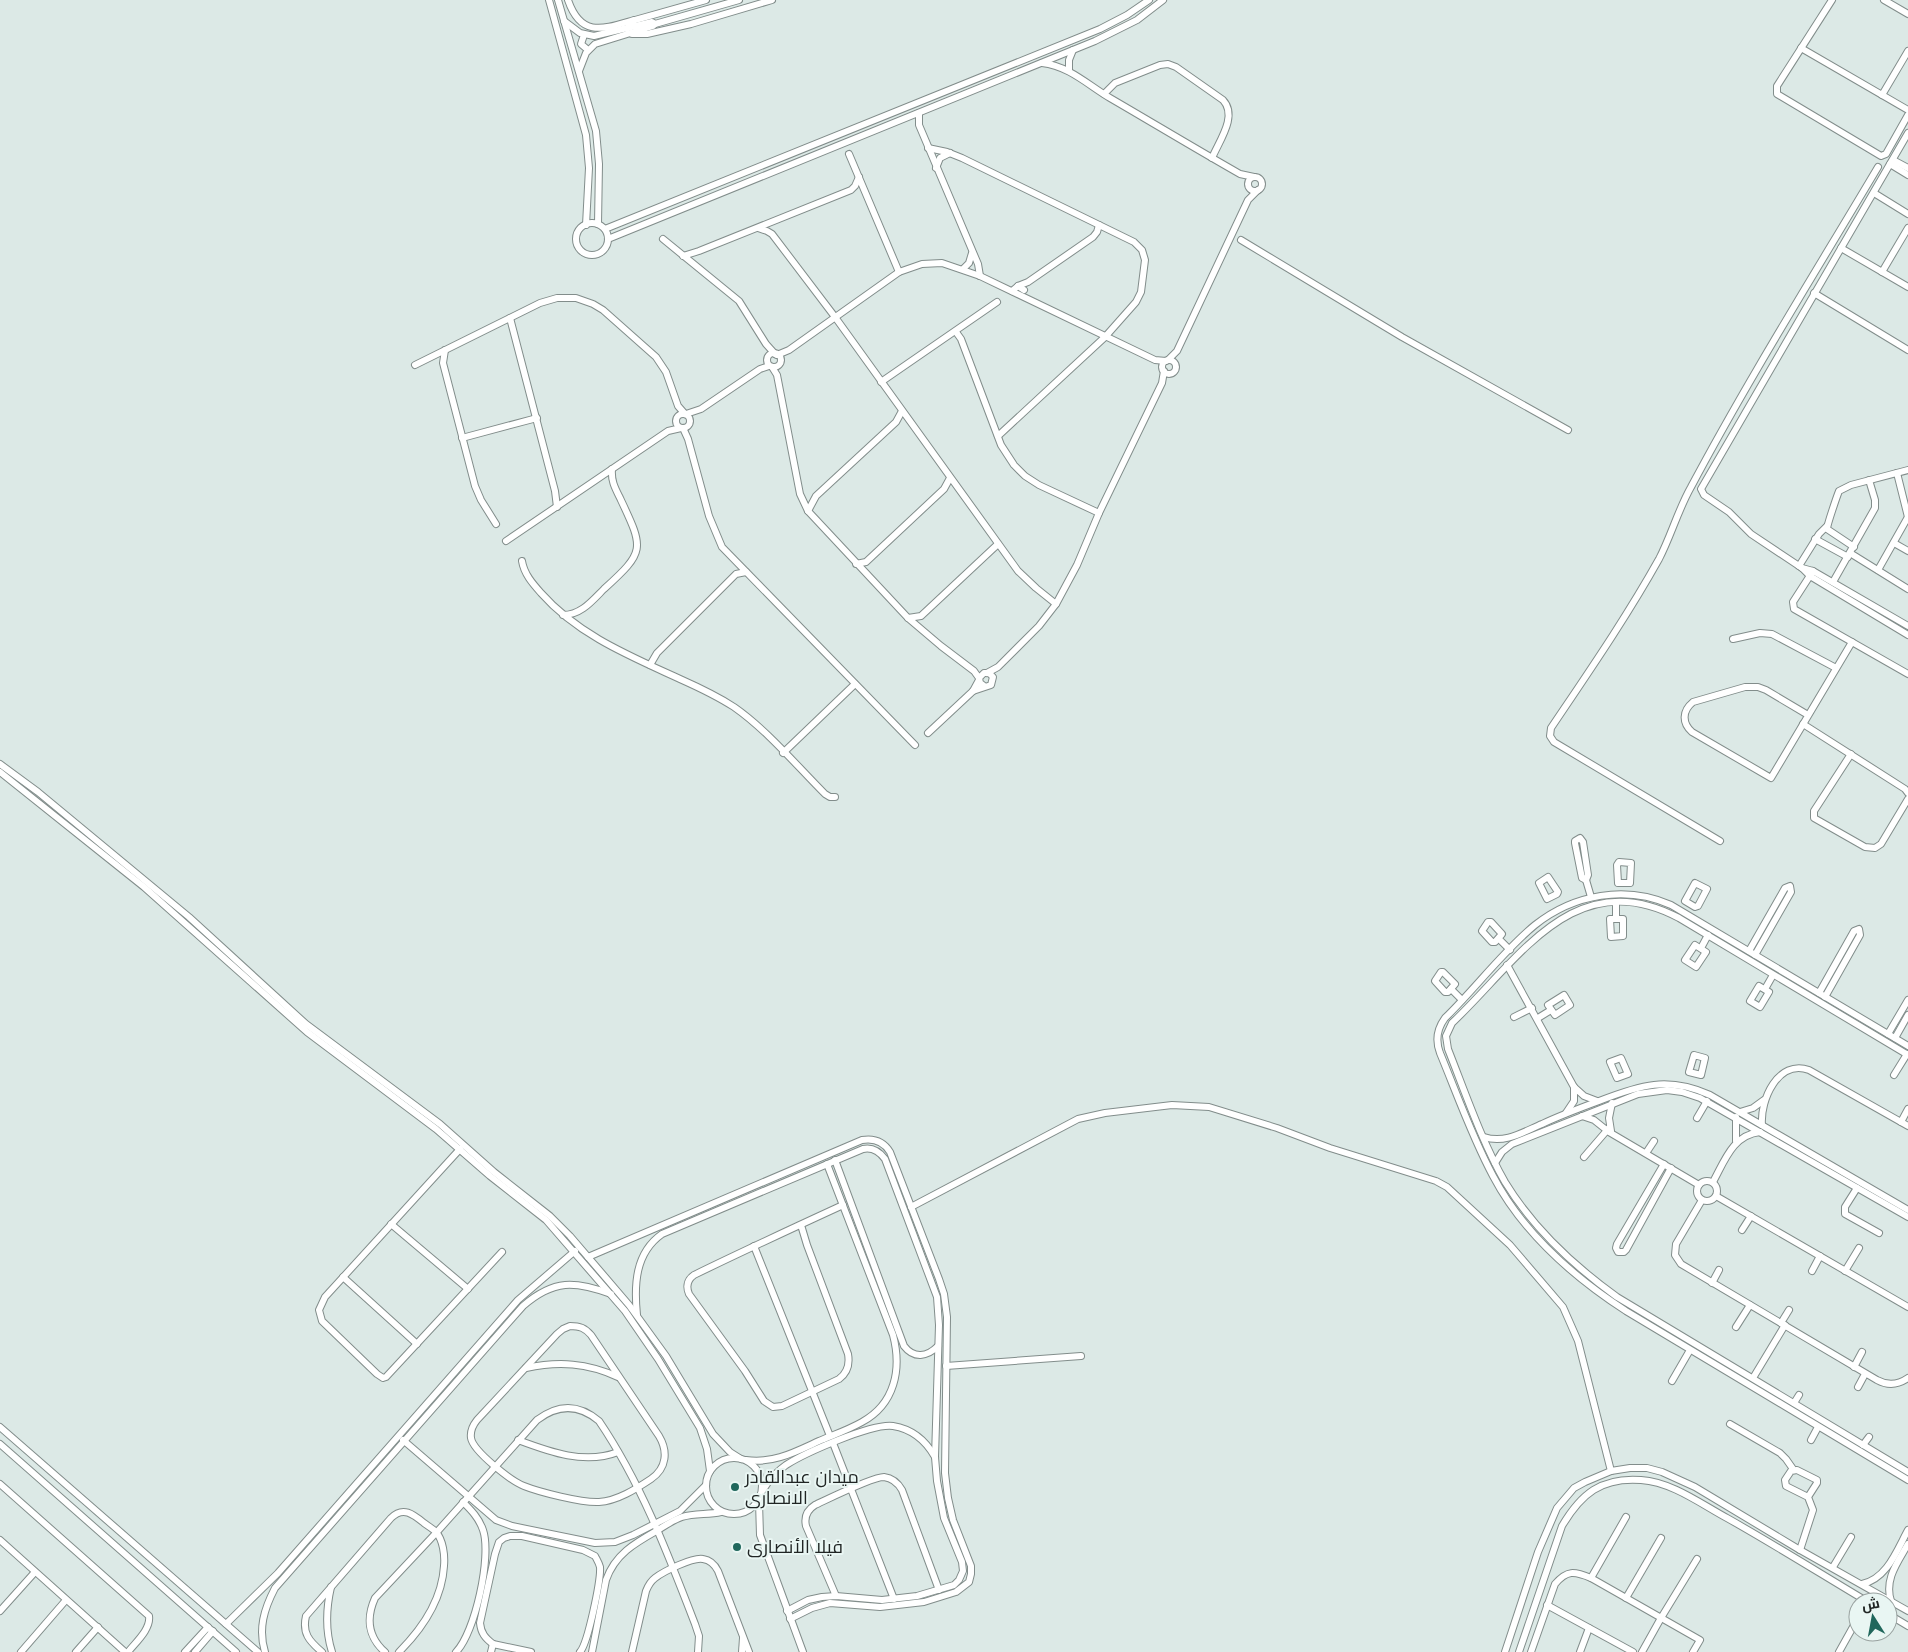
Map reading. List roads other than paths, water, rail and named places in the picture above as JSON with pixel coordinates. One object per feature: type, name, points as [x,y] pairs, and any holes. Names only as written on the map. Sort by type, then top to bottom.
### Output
[{"type":"street","points":[[549,0],[586,135],[588,157],[586,225]]},
{"type":"street","points":[[558,0],[596,131],[599,154],[598,224]]},
{"type":"street","points":[[568,0],[576,18],[589,27],[603,29],[706,0]]},
{"type":"street","points":[[564,21],[584,34],[598,36],[653,26],[739,0]]},
{"type":"street","points":[[579,71],[588,50],[599,42],[628,31],[643,34],[656,32],[772,0]]},
{"type":"street","points":[[605,230],[1100,29],[1127,15],[1148,0]]},
{"type":"street","points":[[1832,0],[1777,86],[1777,94],[1881,156],[1886,154],[1908,115]]},
{"type":"street","points":[[1884,0],[1908,14]]},
{"type":"street","points":[[608,239],[1073,50],[1127,26],[1161,1]]},
{"type":"street","points":[[628,31],[635,20]]},
{"type":"street","points":[[584,34],[581,44],[588,50]]},
{"type":"street","points":[[1801,48],[1908,110]]},
{"type":"street","points":[[1069,71],[1069,60],[1073,50]]},
{"type":"street","points":[[1882,95],[1908,51]]},
{"type":"street","points":[[668,431],[676,418],[700,409],[789,350],[899,272],[916,265],[929,263],[942,263],[963,269],[1012,291],[1025,294],[1105,337],[1155,360],[1165,371],[1175,371],[1177,351],[1248,200],[1261,187],[1262,181],[1259,178],[1240,174],[1104,94],[1069,71],[1041,63]]},
{"type":"street","points":[[1104,94],[1115,83],[1160,65],[1174,65],[1223,100],[1228,107],[1229,120],[1212,158]]},
{"type":"street","points":[[581,115],[590,111]]},
{"type":"street","points":[[919,113],[919,125],[978,264],[980,276]]},
{"type":"street","points":[[908,118],[919,125]]},
{"type":"street","points":[[1908,133],[1702,487],[1704,496],[1729,512],[1747,531],[1908,635]]},
{"type":"street","points":[[928,148],[950,153],[1138,244],[1144,256],[1142,288],[1138,299],[1105,337],[998,436]]},
{"type":"street","points":[[936,168],[940,158],[950,153]]},
{"type":"street","points":[[849,154],[899,272]]},
{"type":"street","points":[[1892,162],[1908,168]]},
{"type":"street","points":[[1892,162],[1908,175]]},
{"type":"street","points":[[1720,841],[1554,742],[1550,736],[1551,728],[1602,652],[1658,561],[1693,484],[1783,325],[1878,167]]},
{"type":"street","points":[[1240,174],[1252,190],[1258,190]]},
{"type":"street","points":[[683,256],[851,190],[859,177]]},
{"type":"street","points":[[1248,200],[1250,179],[1254,177]]},
{"type":"street","points":[[851,190],[865,192]]},
{"type":"street","points":[[1874,193],[1908,214]]},
{"type":"street","points":[[772,234],[775,221]]},
{"type":"street","points":[[598,224],[605,230],[608,239],[605,249],[599,253],[592,255],[583,252],[578,247],[577,237],[579,231],[586,225],[598,224]]},
{"type":"street","points":[[1012,291],[1028,282],[1093,236],[1097,232],[1099,225]]},
{"type":"street","points":[[758,228],[772,234],[835,317],[998,544],[1025,578],[1056,604]]},
{"type":"street","points":[[1882,272],[1908,228]]},
{"type":"street","points":[[663,239],[739,301],[766,344],[777,375],[800,494],[808,511],[856,564],[921,630],[991,684],[998,667]]},
{"type":"street","points":[[1241,240],[1402,337],[1568,430]]},
{"type":"street","points":[[1841,248],[1908,286]]},
{"type":"street","points":[[697,267],[699,251]]},
{"type":"street","points":[[963,269],[969,264],[972,253]]},
{"type":"street","points":[[1025,294],[1028,282]]},
{"type":"street","points":[[1018,286],[1025,294]]},
{"type":"street","points":[[1814,292],[1908,350]]},
{"type":"street","points":[[415,365],[540,303],[557,298],[576,298],[593,304],[656,357],[666,372],[678,406],[690,418],[686,426],[688,439],[702,493],[722,547],[915,745]]},
{"type":"street","points":[[881,382],[997,302]]},
{"type":"street","points":[[510,318],[555,491],[556,507]]},
{"type":"street","points":[[956,332],[1009,459],[1025,476],[1039,486],[1099,513]]},
{"type":"street","points":[[445,350],[442,363],[475,486],[496,524]]},
{"type":"street","points":[[928,733],[1039,626],[1056,604],[1077,565],[1099,513],[1162,383],[1165,371],[1163,365],[1177,351]]},
{"type":"street","points":[[430,357],[442,363]]},
{"type":"street","points":[[1155,360],[1173,361],[1176,365]]},
{"type":"street","points":[[678,406],[677,425],[686,426]]},
{"type":"street","points":[[506,541],[668,431],[686,426],[700,409]]},
{"type":"street","points":[[808,511],[816,496],[896,422],[902,411]]},
{"type":"street","points":[[462,438],[537,418]]},
{"type":"street","points":[[896,422],[908,420]]},
{"type":"street","points":[[579,628],[578,618],[580,612],[627,568],[633,560],[637,549],[636,533],[613,484],[612,469]]},
{"type":"street","points":[[1801,567],[1815,539],[1827,526],[1834,511],[1839,491],[1851,485],[1908,470]]},
{"type":"street","points":[[1878,570],[1908,517],[1896,473]]},
{"type":"street","points":[[600,477],[613,484]]},
{"type":"street","points":[[856,564],[866,562],[944,489],[950,478]]},
{"type":"street","points":[[1833,582],[1875,508],[1876,500],[1869,480]]},
{"type":"street","points":[[1693,484],[1702,487]]},
{"type":"street","points":[[944,489],[956,486]]},
{"type":"street","points":[[555,491],[567,500]]},
{"type":"street","points":[[800,494],[808,497],[816,496]]},
{"type":"street","points":[[1827,526],[1829,531],[1854,547]]},
{"type":"street","points":[[1815,539],[1878,570],[1908,588]]},
{"type":"street","points":[[1894,543],[1908,551]]},
{"type":"street","points":[[908,618],[921,616],[998,544]]},
{"type":"street","points":[[522,561],[528,577],[563,616],[579,628],[729,704],[753,723],[825,794],[835,797]]},
{"type":"street","points":[[865,573],[866,562]]},
{"type":"street","points":[[650,665],[657,653],[736,574],[738,564]]},
{"type":"street","points":[[736,574],[746,572]]},
{"type":"street","points":[[1811,573],[1833,582],[1908,626]]},
{"type":"street","points":[[1811,573],[1793,602],[1794,609],[1908,674]]},
{"type":"street","points":[[563,616],[580,612]]},
{"type":"street","points":[[921,616],[921,630]]},
{"type":"street","points":[[1733,639],[1760,633],[1772,634],[1836,668]]},
{"type":"street","points":[[1808,715],[1766,690],[1754,686],[1698,700],[1689,705],[1685,714],[1686,724],[1692,732],[1771,778],[1852,642]]},
{"type":"street","points":[[983,678],[992,675],[993,680]]},
{"type":"street","points":[[783,753],[855,684]]},
{"type":"street","points":[[1803,724],[1905,789],[1908,793]]},
{"type":"street","points":[[1851,754],[1814,811],[1813,816],[1817,820],[1865,847],[1875,848],[1881,844],[1908,799]]},
{"type":"street","points":[[0,764],[42,796],[182,912],[326,1044],[445,1128],[494,1172],[550,1216],[588,1257],[637,1316],[666,1356],[713,1434],[730,1452],[743,1459],[759,1472],[763,1490]]},
{"type":"street","points":[[0,772],[144,888],[283,1011],[436,1129],[490,1176],[546,1220],[612,1295],[658,1359],[700,1428],[707,1449],[710,1471],[706,1485],[686,1506],[626,1549],[609,1571],[592,1652]]},
{"type":"street","points":[[1586,880],[1581,876],[1575,843],[1580,838],[1585,850],[1588,875],[1586,880],[1587,907]]},
{"type":"street","points":[[1622,894],[1623,884]]},
{"type":"street","points":[[1908,1046],[1685,912],[1654,898],[1622,894],[1588,898],[1560,908],[1536,924],[1462,1000],[1440,1026],[1438,1035],[1438,1045],[1484,1157],[1498,1186],[1535,1235],[1568,1268],[1610,1301],[1908,1480]]},
{"type":"street","points":[[1553,896],[1560,908]]},
{"type":"street","points":[[1616,902],[1616,918]]},
{"type":"street","points":[[1894,1075],[1907,1054],[1663,910],[1637,903],[1616,902],[1587,907],[1568,915],[1546,929],[1527,944],[1452,1023],[1446,1036],[1448,1048],[1495,1163],[1521,1206],[1576,1265],[1617,1297],[1908,1472]]},
{"type":"street","points":[[1685,912],[1690,904]]},
{"type":"street","points":[[1752,953],[1774,915]]},
{"type":"street","points":[[1701,948],[1708,936]]},
{"type":"street","points":[[1499,939],[1510,950]]},
{"type":"street","points":[[1819,993],[1845,955],[1825,997]]},
{"type":"street","points":[[1507,965],[1538,1018],[1574,1087],[1584,1096],[1597,1102]]},
{"type":"street","points":[[1765,989],[1773,975]]},
{"type":"street","points":[[1451,989],[1462,1000]]},
{"type":"street","points":[[1888,1034],[1908,1000]]},
{"type":"street","points":[[1514,1017],[1532,1008]]},
{"type":"street","points":[[1538,1018],[1551,1010]]},
{"type":"street","points":[[1895,1038],[1908,1015]]},
{"type":"street","points":[[1862,1028],[1865,1021]]},
{"type":"street","points":[[1761,1128],[1762,1110],[1765,1100],[1780,1075],[1790,1069],[1802,1068],[1809,1070],[1908,1126]]},
{"type":"street","points":[[1690,1087],[1694,1074]]},
{"type":"street","points":[[1623,1076],[1628,1090]]},
{"type":"street","points":[[1495,1163],[1511,1141],[1566,1113],[1628,1090],[1658,1084],[1690,1087],[1710,1095],[1737,1114],[1778,1138],[1908,1210]]},
{"type":"street","points":[[1566,1113],[1574,1101],[1574,1087]]},
{"type":"street","points":[[1484,1137],[1511,1141],[1638,1094],[1660,1090],[1682,1092],[1737,1114],[1753,1108],[1765,1100]]},
{"type":"street","points":[[1697,1118],[1707,1101]]},
{"type":"street","points":[[1584,1157],[1610,1130],[1609,1118],[1612,1103]]},
{"type":"street","points":[[911,1207],[1072,1122],[1098,1114],[1172,1105],[1200,1106],[1227,1112],[1330,1148],[1436,1181],[1447,1187],[1510,1245],[1563,1307],[1578,1341],[1611,1471]]},
{"type":"street","points":[[1901,1122],[1908,1109]]},
{"type":"street","points":[[1713,1182],[1736,1142],[1737,1114]]},
{"type":"street","points":[[1580,1116],[1594,1120],[1698,1184]]},
{"type":"street","points":[[1736,1142],[1761,1128]]},
{"type":"street","points":[[1778,1138],[1857,1188],[1908,1217]]},
{"type":"street","points":[[588,1257],[866,1139],[877,1140],[888,1149],[944,1294],[947,1317],[944,1461],[946,1486],[954,1520],[972,1566],[971,1574],[968,1582],[956,1592],[924,1602],[880,1607],[830,1603],[812,1608],[790,1619]]},
{"type":"street","points":[[1646,1153],[1654,1141]]},
{"type":"street","points":[[637,1316],[636,1276],[644,1253],[658,1237],[671,1229],[866,1148],[877,1151],[885,1159],[935,1290],[939,1316],[935,1457],[941,1506],[963,1568],[962,1577],[957,1583],[917,1596],[870,1600],[836,1596],[815,1598],[787,1611]]},
{"type":"street","points":[[460,1149],[321,1303],[320,1315],[327,1327],[377,1374],[383,1378],[386,1377],[502,1252]]},
{"type":"street","points":[[835,1160],[904,1346],[910,1352],[920,1355],[932,1352],[938,1346]]},
{"type":"street","points":[[710,1471],[720,1462],[727,1459],[756,1461],[773,1460],[787,1456],[862,1422],[879,1408],[891,1389],[898,1367],[893,1335],[827,1164]]},
{"type":"street","points":[[1664,1164],[1617,1244],[1618,1252],[1626,1250],[1671,1168]]},
{"type":"street","points":[[1705,1180],[1713,1182],[1717,1188],[1716,1196],[1710,1201],[1702,1200],[1697,1194],[1698,1184],[1705,1180]]},
{"type":"street","points":[[1857,1188],[1845,1207],[1845,1214],[1879,1233]]},
{"type":"street","points":[[1716,1196],[1908,1307]]},
{"type":"street","points":[[1702,1200],[1676,1244],[1675,1251],[1681,1264],[1865,1374],[1889,1384],[1898,1383],[1908,1378]]},
{"type":"street","points":[[801,1225],[806,1245],[826,1294],[849,1361],[848,1368],[842,1377],[779,1407],[773,1407],[766,1404],[688,1291],[688,1282],[694,1275],[843,1205]]},
{"type":"street","points":[[1742,1230],[1750,1216]]},
{"type":"street","points":[[391,1224],[468,1289]]},
{"type":"street","points":[[754,1246],[830,1436]]},
{"type":"street","points":[[1845,1271],[1859,1248]]},
{"type":"street","points":[[226,1624],[278,1572],[518,1300],[575,1251]]},
{"type":"street","points":[[1812,1271],[1820,1256]]},
{"type":"street","points":[[1712,1283],[1719,1270]]},
{"type":"street","points":[[343,1277],[417,1344]]},
{"type":"street","points":[[265,1652],[262,1630],[263,1615],[275,1588],[523,1306],[551,1288],[570,1284],[583,1285],[612,1295]]},
{"type":"street","points":[[1736,1327],[1750,1305]]},
{"type":"street","points":[[1753,1378],[1789,1310]]},
{"type":"street","points":[[578,1326],[586,1329],[619,1377],[659,1436],[665,1452],[662,1468],[656,1475],[638,1488],[609,1500],[591,1502],[524,1486],[511,1479],[473,1444],[471,1431],[473,1425],[563,1328],[578,1326]]},
{"type":"street","points":[[1676,1341],[1680,1334]]},
{"type":"street","points":[[1672,1381],[1690,1350]]},
{"type":"street","points":[[1854,1366],[1862,1352]]},
{"type":"street","points":[[946,1366],[1081,1356]]},
{"type":"street","points":[[525,1369],[544,1364],[582,1364],[601,1369],[619,1377]]},
{"type":"street","points":[[1858,1387],[1865,1374]]},
{"type":"street","points":[[1794,1403],[1799,1395]]},
{"type":"street","points":[[385,1652],[374,1639],[370,1629],[369,1619],[375,1598],[537,1420],[546,1412],[568,1407],[580,1408],[590,1413],[599,1421],[638,1488],[674,1568],[699,1636],[698,1652]]},
{"type":"street","points":[[1730,1424],[1780,1453],[1793,1469],[1817,1480],[1808,1497]]},
{"type":"street","points":[[803,1652],[760,1535],[759,1502],[763,1490],[771,1478],[787,1464],[867,1429],[893,1426],[908,1430],[921,1438],[935,1457]]},
{"type":"street","points":[[0,1427],[258,1652]]},
{"type":"street","points":[[1811,1440],[1818,1427]]},
{"type":"street","points":[[398,1436],[465,1499],[488,1515],[512,1526],[605,1544],[625,1539],[682,1517],[721,1512],[731,1515],[739,1514],[754,1508],[759,1502]]},
{"type":"street","points":[[1863,1445],[1868,1437]]},
{"type":"street","points":[[518,1440],[554,1452],[586,1458],[597,1458],[618,1452]]},
{"type":"street","points":[[833,1443],[894,1599]]},
{"type":"street","points":[[0,1444],[236,1652]]},
{"type":"street","points":[[1505,1652],[1538,1552],[1557,1508],[1574,1488],[1611,1471],[1648,1468],[1677,1478],[1876,1592]]},
{"type":"street","points":[[1793,1469],[1785,1480],[1786,1486],[1808,1497],[1813,1510],[1800,1550]]},
{"type":"street","points":[[836,1596],[806,1526],[805,1519],[807,1513],[815,1505],[881,1477],[888,1478],[898,1484],[902,1490],[940,1590]]},
{"type":"street","points":[[1519,1652],[1562,1526],[1572,1509],[1589,1492],[1596,1488],[1626,1480],[1658,1483],[1689,1497],[1851,1592]]},
{"type":"street","points":[[0,1484],[150,1616],[147,1628],[127,1652],[1,1544]]},
{"type":"street","points":[[706,1485],[710,1500],[721,1512]]},
{"type":"street","points":[[456,1652],[465,1642],[471,1627],[486,1554],[485,1537],[479,1522],[465,1499]]},
{"type":"street","points":[[82,1516],[89,1512],[91,1507]]},
{"type":"street","points":[[322,1652],[309,1640],[305,1633],[304,1624],[310,1608],[391,1518],[400,1512],[410,1512],[436,1533],[441,1543],[444,1560],[439,1590],[432,1609],[422,1627],[399,1652]]},
{"type":"street","points":[[1591,1578],[1626,1518]]},
{"type":"street","points":[[97,1530],[100,1524],[107,1520]]},
{"type":"street","points":[[510,1536],[512,1526]]},
{"type":"street","points":[[1862,1584],[1872,1581],[1884,1572],[1908,1530]]},
{"type":"street","points":[[531,1652],[493,1644],[483,1635],[480,1623],[497,1548],[500,1542],[510,1536],[522,1536],[590,1552],[595,1556],[600,1569],[586,1639],[580,1652]]},
{"type":"street","points":[[1833,1568],[1851,1537]]},
{"type":"street","points":[[1626,1598],[1661,1538]]},
{"type":"street","points":[[1889,1592],[1890,1578],[1908,1544]]},
{"type":"street","points":[[632,1652],[648,1586],[654,1578],[696,1559],[703,1559],[715,1565],[749,1652]]},
{"type":"street","points":[[1642,1652],[1660,1618],[1697,1559]]},
{"type":"street","points":[[600,1569],[609,1571]]},
{"type":"street","points":[[0,1611],[35,1572]]},
{"type":"street","points":[[1531,1652],[1555,1584],[1568,1573],[1575,1573],[1591,1578],[1700,1640],[1693,1652]]},
{"type":"street","points":[[331,1586],[326,1618],[332,1652]]},
{"type":"street","points":[[21,1652],[66,1600]]},
{"type":"street","points":[[1547,1605],[1633,1652]]},
{"type":"street","points":[[76,1652],[98,1627]]},
{"type":"street","points":[[1580,1652],[1590,1628]]},
{"type":"street","points":[[190,1651],[211,1629]]},
{"type":"street","points":[[1839,1652],[1848,1636]]},
{"type":"street","points":[[742,1652],[743,1637]]},
{"type":"street","points":[[586,1639],[595,1642]]},
{"type":"street","points":[[491,1652],[493,1644]]},
{"type":"place","name":"ميدان عبدالقادر الانصارى","points":[[735,1487]]},
{"type":"place","name":"فيلا الأنصارى","points":[[737,1547]]}]
